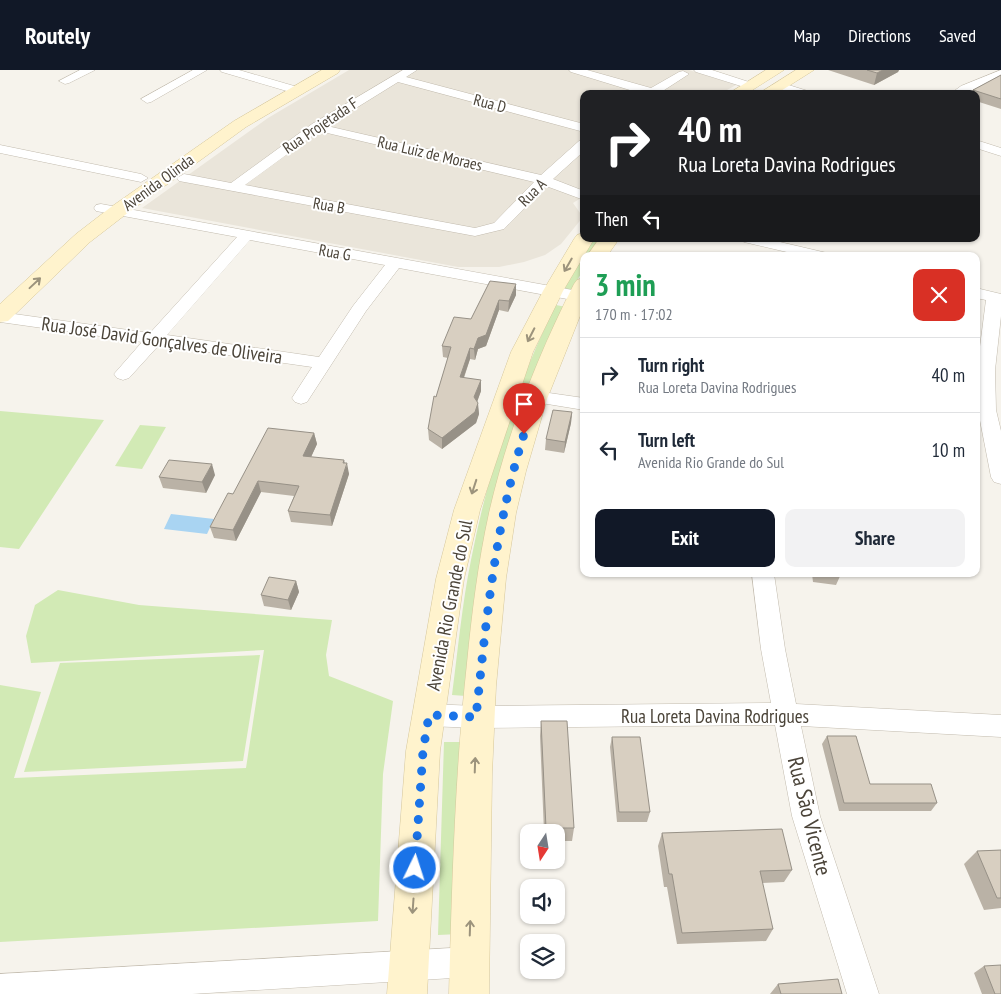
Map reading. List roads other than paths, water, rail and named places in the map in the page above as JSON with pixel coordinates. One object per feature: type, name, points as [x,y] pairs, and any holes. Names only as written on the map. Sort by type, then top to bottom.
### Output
[{"type":"street","points":[[65,81],[89,70]]},
{"type":"street","points":[[147,99],[201,70]]},
{"type":"street","points":[[226,70],[291,88]]},
{"type":"street","name":"Avenida Olinda","points":[[291,88],[315,70]]},
{"type":"street","name":"Avenida Olinda","points":[[0,294],[66,236],[109,210],[186,155],[226,121],[291,88],[333,70]]},
{"type":"street","name":"Rua Projetada F","points":[[233,188],[316,127],[411,70]]},
{"type":"street","points":[[575,70],[640,90]]},
{"type":"street","points":[[700,70],[748,85]]},
{"type":"street","points":[[741,90],[777,70]]},
{"type":"street","points":[[771,90],[807,70]]},
{"type":"street","points":[[962,90],[1001,73]]},
{"type":"street","points":[[655,90],[683,74]]},
{"type":"street","name":"Rua D","points":[[396,78],[580,127]]},
{"type":"street","points":[[779,85],[795,90]]},
{"type":"street","name":"Rua Luiz de Moraes","points":[[316,127],[544,180],[580,203]]},
{"type":"street","points":[[980,145],[1001,152]]},
{"type":"street","points":[[0,148],[141,178]]},
{"type":"street","name":"Rua A","points":[[475,232],[499,226],[532,191],[580,148]]},
{"type":"street","name":"Avenida Olinda","points":[[0,317],[83,238],[141,178],[186,155]]},
{"type":"street","name":"Rua B","points":[[184,178],[475,232]]},
{"type":"street","points":[[532,191],[557,194],[580,204]]},
{"type":"street","name":"Rua G","points":[[109,210],[395,262],[571,290]]},
{"type":"street","points":[[123,374],[153,338],[246,236]]},
{"type":"street","points":[[759,242],[793,252]]},
{"type":"street","name":"Avenida Rio Grande do Sul","points":[[469,978],[476,717],[488,603],[499,533],[512,472],[571,290],[580,255]]},
{"type":"street","points":[[301,398],[360,309],[395,262]]},
{"type":"street","name":"Avenida Rio Grande do Sul","points":[[407,994],[423,751],[450,579],[467,510],[522,352],[571,290]]},
{"type":"street","points":[[980,294],[998,298],[986,370],[987,410],[1000,467]]},
{"type":"street","name":"Rua José David Gonçalves de Oliveira","points":[[0,317],[324,363]]},
{"type":"street","points":[[535,397],[580,403]]},
{"type":"street","points":[[980,460],[1000,467]]},
{"type":"street","name":"Rua São Vicente","points":[[763,577],[773,649],[806,816],[864,994]]},
{"type":"street","name":"Rua Loreta Davina Rodrigues","points":[[429,715],[476,717],[785,714],[1001,726]]},
{"type":"street","points":[[0,990],[102,990],[409,964],[469,978]]},
{"type":"water","points":[[171,514],[214,519],[207,534],[164,529]]}]
